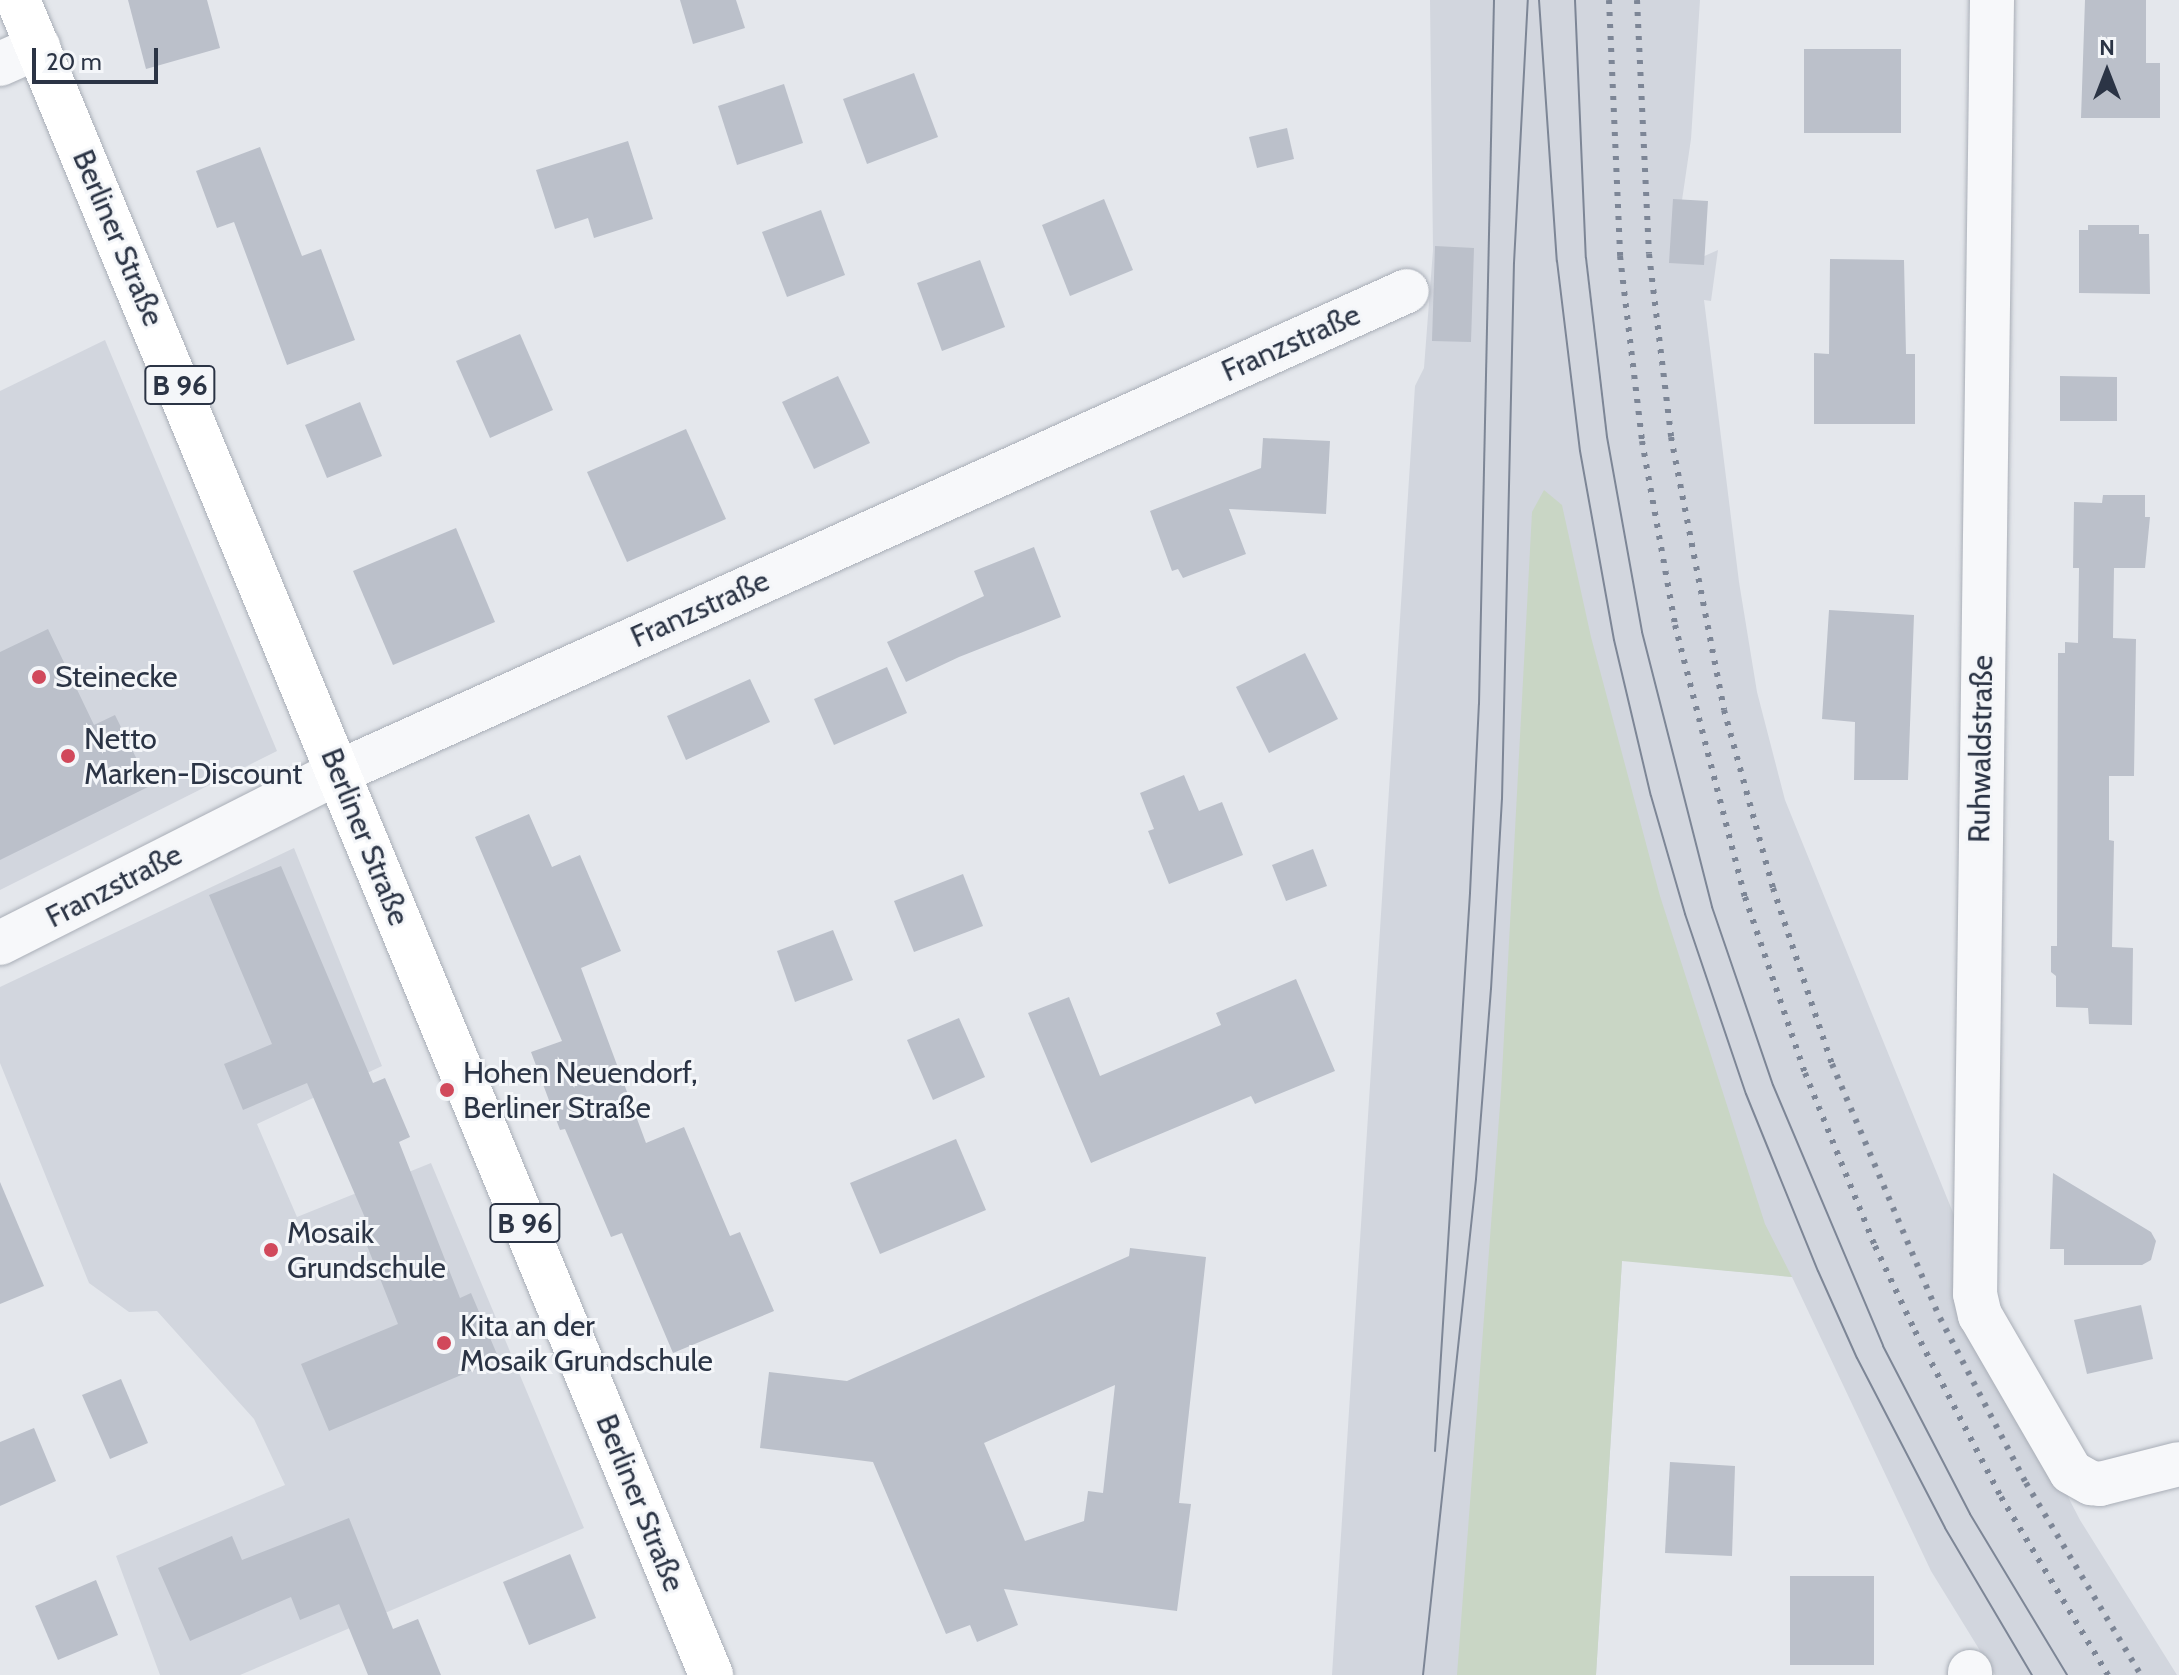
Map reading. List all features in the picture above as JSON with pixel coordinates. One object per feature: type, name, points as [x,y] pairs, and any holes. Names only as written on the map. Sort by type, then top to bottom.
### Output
[{"type":"main road","name":"Berliner Straße","points":[[18,0],[19,56],[339,772],[711,1675]]},
{"type":"street","name":"Ruhwaldstraße","points":[[1992,0],[1975,1283],[1980,1315],[2071,1472],[2091,1483],[2100,1484],[2179,1464]]},
{"type":"street","name":"Franzstraße","points":[[0,943],[339,772],[1407,291]]},
{"type":"shaded area","points":[[1430,0],[1700,0],[1691,139],[1681,207],[1700,258],[1718,250],[1711,301],[1704,300],[1739,582],[1757,692],[1785,800],[1956,1220],[2036,1435],[2080,1520],[2177,1675],[1995,1675],[1931,1571],[1792,1277],[1622,1260],[1596,1675],[1332,1675],[1415,386],[1424,368],[1433,250]]},
{"type":"shaded area","points":[[105,340],[277,751],[0,890],[0,391]]},
{"type":"shaded area","name":"Mosaik Grundschule","points":[[294,848],[382,1066],[257,1124],[297,1217],[431,1163],[584,1528],[240,1675],[160,1675],[116,1556],[285,1485],[254,1419],[157,1311],[129,1312],[89,1283],[0,1063],[0,987]]},
{"type":"green space","points":[[1544,490],[1562,505],[1591,637],[1660,896],[1765,1224],[1792,1277],[1622,1261],[1596,1675],[1457,1675],[1501,1092],[1532,512]]},
{"type":"building","points":[[128,0],[207,0],[220,48],[146,69]]},
{"type":"building","points":[[680,0],[736,0],[745,28],[693,44]]},
{"type":"building","points":[[2085,0],[2146,0],[2146,63],[2160,63],[2160,118],[2081,118]]},
{"type":"building","points":[[1804,49],[1901,49],[1901,133],[1804,133]]},
{"type":"building","points":[[914,73],[938,137],[867,164],[843,99]]},
{"type":"building","points":[[784,84],[803,143],[737,165],[718,106]]},
{"type":"building","points":[[1287,128],[1294,159],[1257,168],[1249,137]]},
{"type":"building","points":[[628,141],[653,219],[594,238],[588,218],[555,229],[536,170]]},
{"type":"building","points":[[260,147],[302,256],[321,249],[355,340],[287,365],[234,222],[217,228],[196,171]]},
{"type":"building","points":[[1104,199],[1133,270],[1070,296],[1042,225]]},
{"type":"building","points":[[1673,199],[1708,201],[1704,265],[1669,263]]},
{"type":"building","points":[[821,210],[845,275],[787,297],[762,232]]},
{"type":"building","points":[[2088,225],[2139,225],[2139,234],[2149,234],[2150,294],[2079,293],[2079,230],[2088,230]]},
{"type":"building","points":[[1435,246],[1474,248],[1471,342],[1432,341]]},
{"type":"building","points":[[1830,259],[1904,260],[1906,354],[1915,354],[1915,424],[1814,424],[1814,353],[1829,354]]},
{"type":"building","points":[[980,260],[1005,327],[942,351],[917,283]]},
{"type":"building","points":[[520,334],[553,410],[490,438],[456,361]]},
{"type":"building","points":[[838,376],[870,443],[814,469],[782,402]]},
{"type":"building","points":[[2060,376],[2117,377],[2117,421],[2060,421]]},
{"type":"building","points":[[360,402],[382,456],[327,478],[305,425]]},
{"type":"building","points":[[686,429],[726,519],[627,562],[587,472]]},
{"type":"building","points":[[1263,438],[1330,441],[1326,514],[1229,509],[1246,554],[1183,578],[1178,569],[1172,571],[1150,511],[1261,468]]},
{"type":"building","points":[[2103,495],[2145,495],[2145,517],[2150,517],[2145,568],[2114,568],[2113,638],[2136,639],[2134,776],[2109,776],[2109,840],[2114,841],[2112,947],[2133,948],[2132,1025],[2089,1024],[2088,1008],[2056,1007],[2056,976],[2051,972],[2051,946],[2057,946],[2058,653],[2065,653],[2065,642],[2078,643],[2079,568],[2073,568],[2074,502],[2102,503]]},
{"type":"building","points":[[456,528],[495,622],[393,665],[353,571]]},
{"type":"building","points":[[1034,547],[1061,617],[959,657],[906,682],[887,642],[984,596],[974,571]]},
{"type":"building","points":[[1829,610],[1914,615],[1908,780],[1854,780],[1855,722],[1822,719]]},
{"type":"building","name":"Netto Marken-Discount","points":[[48,629],[94,725],[115,715],[150,786],[0,860],[0,652]]},
{"type":"building","points":[[1305,653],[1338,719],[1269,753],[1236,687]]},
{"type":"building","points":[[887,667],[907,713],[834,745],[814,699]]},
{"type":"building","points":[[750,679],[770,722],[686,760],[667,716]]},
{"type":"building","points":[[1184,775],[1199,811],[1222,802],[1243,855],[1169,884],[1148,831],[1154,829],[1140,793]]},
{"type":"building","points":[[529,814],[552,867],[580,855],[621,951],[581,968],[646,1143],[684,1127],[730,1236],[740,1232],[774,1311],[673,1353],[622,1233],[611,1237],[565,1129],[560,1130],[531,1052],[562,1041],[475,837]]},
{"type":"building","points":[[1313,849],[1327,886],[1286,901],[1272,865]]},
{"type":"building","points":[[281,866],[373,1083],[385,1078],[410,1137],[399,1142],[460,1298],[471,1293],[499,1359],[329,1431],[301,1364],[398,1324],[358,1223],[366,1220],[307,1083],[243,1110],[224,1064],[272,1044],[209,895]]},
{"type":"building","points":[[963,874],[983,926],[914,952],[894,901]]},
{"type":"building","points":[[833,930],[853,980],[795,1002],[777,951]]},
{"type":"building","points":[[1296,979],[1335,1071],[1255,1104],[1251,1096],[1091,1163],[1028,1013],[1069,997],[1100,1076],[1221,1025],[1216,1013]]},
{"type":"building","points":[[959,1018],[985,1077],[933,1100],[907,1040]]},
{"type":"building","points":[[956,1139],[986,1210],[880,1254],[850,1183]]},
{"type":"building","points":[[2053,1173],[2151,1232],[2156,1241],[2151,1260],[2142,1265],[2064,1265],[2064,1249],[2050,1249]]},
{"type":"building","points":[[0,1182],[44,1286],[0,1304]]},
{"type":"building","points":[[1130,1248],[1206,1257],[1179,1503],[1191,1504],[1177,1611],[1004,1589],[1018,1625],[977,1642],[970,1625],[946,1634],[873,1462],[760,1448],[769,1372],[847,1381],[1129,1256]],"holes":[[[1115,1385],[1103,1493],[1088,1491],[1084,1521],[1025,1541],[984,1443]]]},
{"type":"building","points":[[2141,1305],[2153,1359],[2087,1374],[2074,1320]]},
{"type":"building","points":[[121,1379],[148,1443],[110,1459],[82,1395]]},
{"type":"building","points":[[34,1428],[56,1481],[0,1506],[0,1442]]},
{"type":"building","points":[[1670,1462],[1735,1466],[1732,1556],[1665,1553]]},
{"type":"building","points":[[349,1518],[393,1629],[418,1619],[441,1675],[368,1675],[339,1604],[300,1620],[291,1597],[190,1641],[158,1568],[232,1536],[242,1560]]},
{"type":"building","points":[[570,1554],[596,1618],[529,1645],[503,1582]]},
{"type":"building","points":[[1790,1576],[1874,1576],[1874,1665],[1790,1665]]},
{"type":"building","points":[[96,1580],[118,1635],[58,1660],[35,1606]]},
{"type":"tram line","points":[[1435,1451],[1479,704],[1494,0]]},
{"type":"tram line","points":[[1423,1675],[1476,1179],[1491,989],[1502,799],[1514,263],[1528,0]]},
{"type":"tram line","points":[[1539,0],[1557,261],[1580,451],[1614,640],[1651,796],[1685,914],[1746,1094],[1857,1358],[1945,1528],[2032,1675]]},
{"type":"tram line","points":[[1575,0],[1586,258],[1607,437],[1642,632],[1712,907],[1773,1085],[1883,1346],[1970,1514],[2067,1675]]},
{"type":"railway","points":[[1609,0],[1620,256],[1642,441],[1675,625],[1745,897],[1805,1073],[1875,1246],[2001,1497],[2108,1675]]},
{"type":"railway","points":[[1637,0],[1649,254],[1671,437],[1724,710],[1773,888],[1832,1064],[1940,1318],[2026,1483],[2141,1675]]},
{"type":"place","name":"Steinecke","points":[[39,677]]},
{"type":"place","name":"Netto Marken-Discount","points":[[68,756]]},
{"type":"place","name":"Hohen Neuendorf, Berliner Straße","points":[[447,1090]]},
{"type":"place","name":"Mosaik Grundschule","points":[[271,1250]]},
{"type":"place","name":"Kita an der Mosaik Grundschule","points":[[444,1343]]}]
